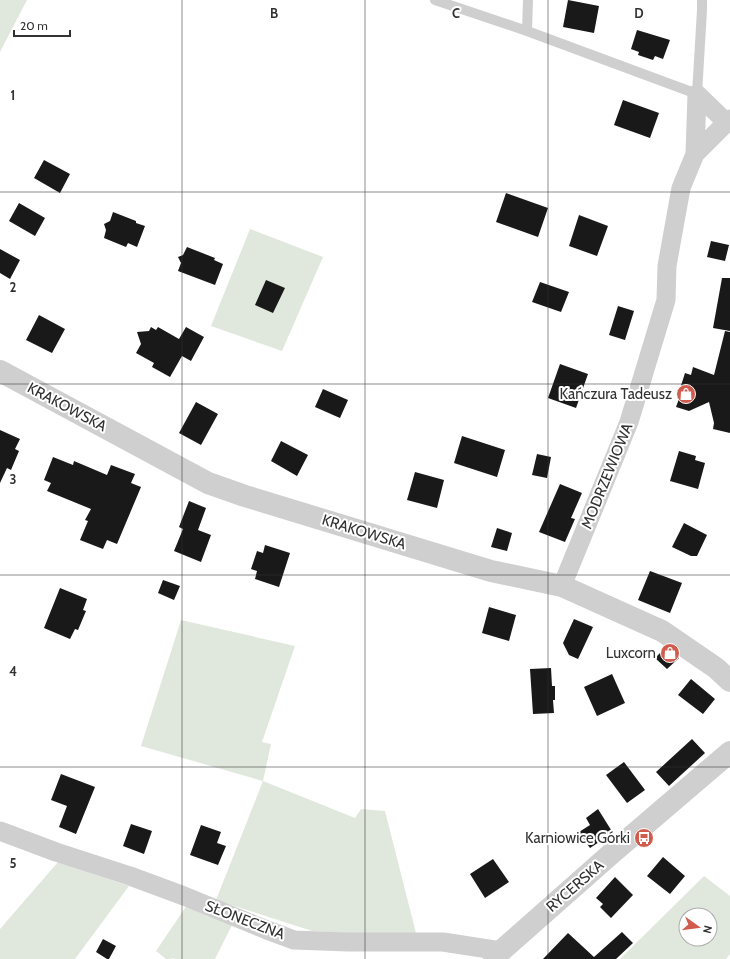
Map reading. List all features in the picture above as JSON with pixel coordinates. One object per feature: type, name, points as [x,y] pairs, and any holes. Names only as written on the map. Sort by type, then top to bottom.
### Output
[{"type":"street","points":[[697,94],[728,121]]},
{"type":"street","name":"MODRZEWIOWA","points":[[562,586],[629,422],[666,300],[667,266],[682,188],[695,154],[697,94]]},
{"type":"street","name":"MODRZEWIOWA","points":[[695,154],[728,121]]},
{"type":"street","name":"KRAKOWSKA","points":[[0,371],[208,483],[245,496],[491,571],[562,586],[662,631],[716,668],[730,681]]},
{"type":"street","name":"RYCERSKA","points":[[498,955],[612,853],[730,752]]},
{"type":"street","name":"SŁONECZNA","points":[[0,831],[184,896],[294,940],[348,942],[443,942],[498,955]]},
{"type":"lane","points":[[435,0],[527,31],[697,94],[702,0]]},
{"type":"lane","points":[[527,31],[528,0]]},
{"type":"shaded area","points":[[0,0],[27,0],[0,52]]},
{"type":"shaded area","points":[[250,229],[323,257],[282,351],[211,326]]},
{"type":"shaded area","points":[[181,620],[295,646],[262,742],[271,744],[263,781],[141,746]]},
{"type":"shaded area","points":[[263,781],[355,818],[361,809],[385,811],[417,937],[312,931],[216,900]]},
{"type":"shaded area","points":[[58,862],[129,886],[75,959],[0,959],[0,929]]},
{"type":"shaded area","points":[[704,876],[730,896],[730,954],[726,959],[620,959]]},
{"type":"shaded area","points":[[187,905],[232,925],[215,959],[166,959],[156,951]]},
{"type":"building","points":[[568,0],[599,6],[594,33],[563,27]]},
{"type":"building","points":[[637,30],[670,40],[663,59],[655,56],[653,60],[638,55],[639,52],[631,49]]},
{"type":"building","points":[[623,100],[659,113],[650,138],[614,125]]},
{"type":"building","points":[[44,160],[70,174],[60,193],[34,178]]},
{"type":"building","points":[[506,193],[548,208],[538,237],[496,222]]},
{"type":"building","points":[[19,203],[45,218],[35,236],[9,221]]},
{"type":"building","points":[[113,212],[145,226],[137,247],[128,243],[126,247],[104,238],[106,230],[104,224],[110,221]]},
{"type":"building","points":[[579,215],[608,226],[597,256],[569,246]]},
{"type":"building","points":[[711,241],[729,245],[725,261],[707,257]]},
{"type":"building","points":[[187,247],[215,258],[214,260],[223,264],[215,285],[178,271],[181,263],[178,257],[183,255]]},
{"type":"building","points":[[0,249],[20,260],[10,279],[0,273]]},
{"type":"building","points":[[722,278],[730,278],[730,331],[713,328]]},
{"type":"building","points":[[266,280],[285,288],[273,313],[255,305]]},
{"type":"building","points":[[540,282],[569,292],[561,312],[532,302]]},
{"type":"building","points":[[618,306],[634,311],[625,340],[609,335]]},
{"type":"building","points":[[39,315],[65,329],[52,353],[26,340]]},
{"type":"building","points":[[151,327],[156,330],[158,327],[179,339],[186,327],[204,337],[191,361],[182,356],[170,377],[152,367],[154,363],[136,353],[141,344],[137,332],[149,331]]},
{"type":"building","points":[[725,331],[730,332],[730,433],[713,429],[714,423],[709,402],[689,411],[676,407],[685,373],[691,375],[693,367],[714,375]]},
{"type":"building","points":[[560,364],[588,374],[576,408],[548,398]]},
{"type":"building","points":[[323,389],[348,400],[340,418],[315,407]]},
{"type":"building","points":[[196,402],[218,414],[201,445],[179,433]]},
{"type":"building","points":[[0,430],[20,439],[15,449],[19,451],[11,470],[7,468],[0,483]]},
{"type":"building","points":[[462,436],[505,450],[497,477],[454,463]]},
{"type":"building","points":[[281,441],[308,455],[297,476],[271,461]]},
{"type":"building","points":[[679,451],[696,456],[695,460],[705,463],[698,489],[670,481]]},
{"type":"building","points":[[537,454],[551,457],[547,478],[532,475]]},
{"type":"building","points":[[53,457],[73,465],[74,461],[107,475],[111,465],[135,474],[131,483],[141,487],[117,544],[107,540],[103,549],[80,540],[88,521],[85,520],[91,509],[47,491],[51,483],[44,480]]},
{"type":"building","points":[[415,472],[444,480],[437,508],[407,500]]},
{"type":"building","points":[[560,484],[582,493],[571,518],[575,519],[565,542],[539,532]]},
{"type":"building","points":[[189,501],[206,508],[198,530],[211,535],[201,562],[174,551],[183,529],[179,527]]},
{"type":"building","points":[[684,523],[707,535],[697,556],[691,556],[672,547]]},
{"type":"building","points":[[497,528],[512,533],[507,551],[491,547]]},
{"type":"building","points":[[265,545],[290,553],[279,587],[255,579],[257,571],[251,569],[257,551],[263,553]]},
{"type":"building","points":[[650,571],[682,583],[670,613],[638,600]]},
{"type":"building","points":[[163,580],[180,586],[174,600],[158,593]]},
{"type":"building","points":[[60,588],[87,599],[83,610],[86,611],[78,630],[75,629],[70,639],[44,628]]},
{"type":"building","points":[[489,607],[516,615],[509,641],[482,633]]},
{"type":"building","points":[[574,619],[593,627],[578,659],[569,655],[563,643]]},
{"type":"building","points":[[665,648],[679,658],[667,669],[655,658]]},
{"type":"building","points":[[551,668],[552,686],[555,686],[555,700],[553,700],[554,713],[533,714],[530,669]]},
{"type":"building","points":[[612,674],[625,703],[597,716],[584,687]]},
{"type":"building","points":[[691,679],[715,699],[703,714],[678,695]]},
{"type":"building","points":[[692,739],[705,753],[669,786],[656,772]]},
{"type":"building","points":[[624,762],[645,790],[627,803],[606,775]]},
{"type":"building","points":[[61,774],[95,787],[76,834],[59,827],[67,806],[51,800]]},
{"type":"building","points":[[598,809],[613,833],[590,848],[579,832],[590,825],[586,818]]},
{"type":"building","points":[[131,824],[152,831],[144,854],[123,846]]},
{"type":"building","points":[[201,825],[221,832],[217,843],[226,846],[218,865],[190,855]]},
{"type":"building","points":[[663,857],[685,876],[670,894],[647,876]]},
{"type":"building","points":[[493,859],[509,882],[485,898],[470,874]]},
{"type":"building","points":[[615,877],[633,895],[611,918],[600,907],[603,904],[596,898]]},
{"type":"building","points":[[622,932],[633,943],[616,959],[543,959],[568,933],[594,957]]},
{"type":"building","points":[[103,939],[116,946],[109,959],[96,952]]},
{"type":"place","name":"Kańczura Tadeusz","points":[[686,394]]},
{"type":"place","name":"Luxcorn","points":[[670,653]]},
{"type":"place","name":"Karniowice Górki","points":[[644,838]]}]
